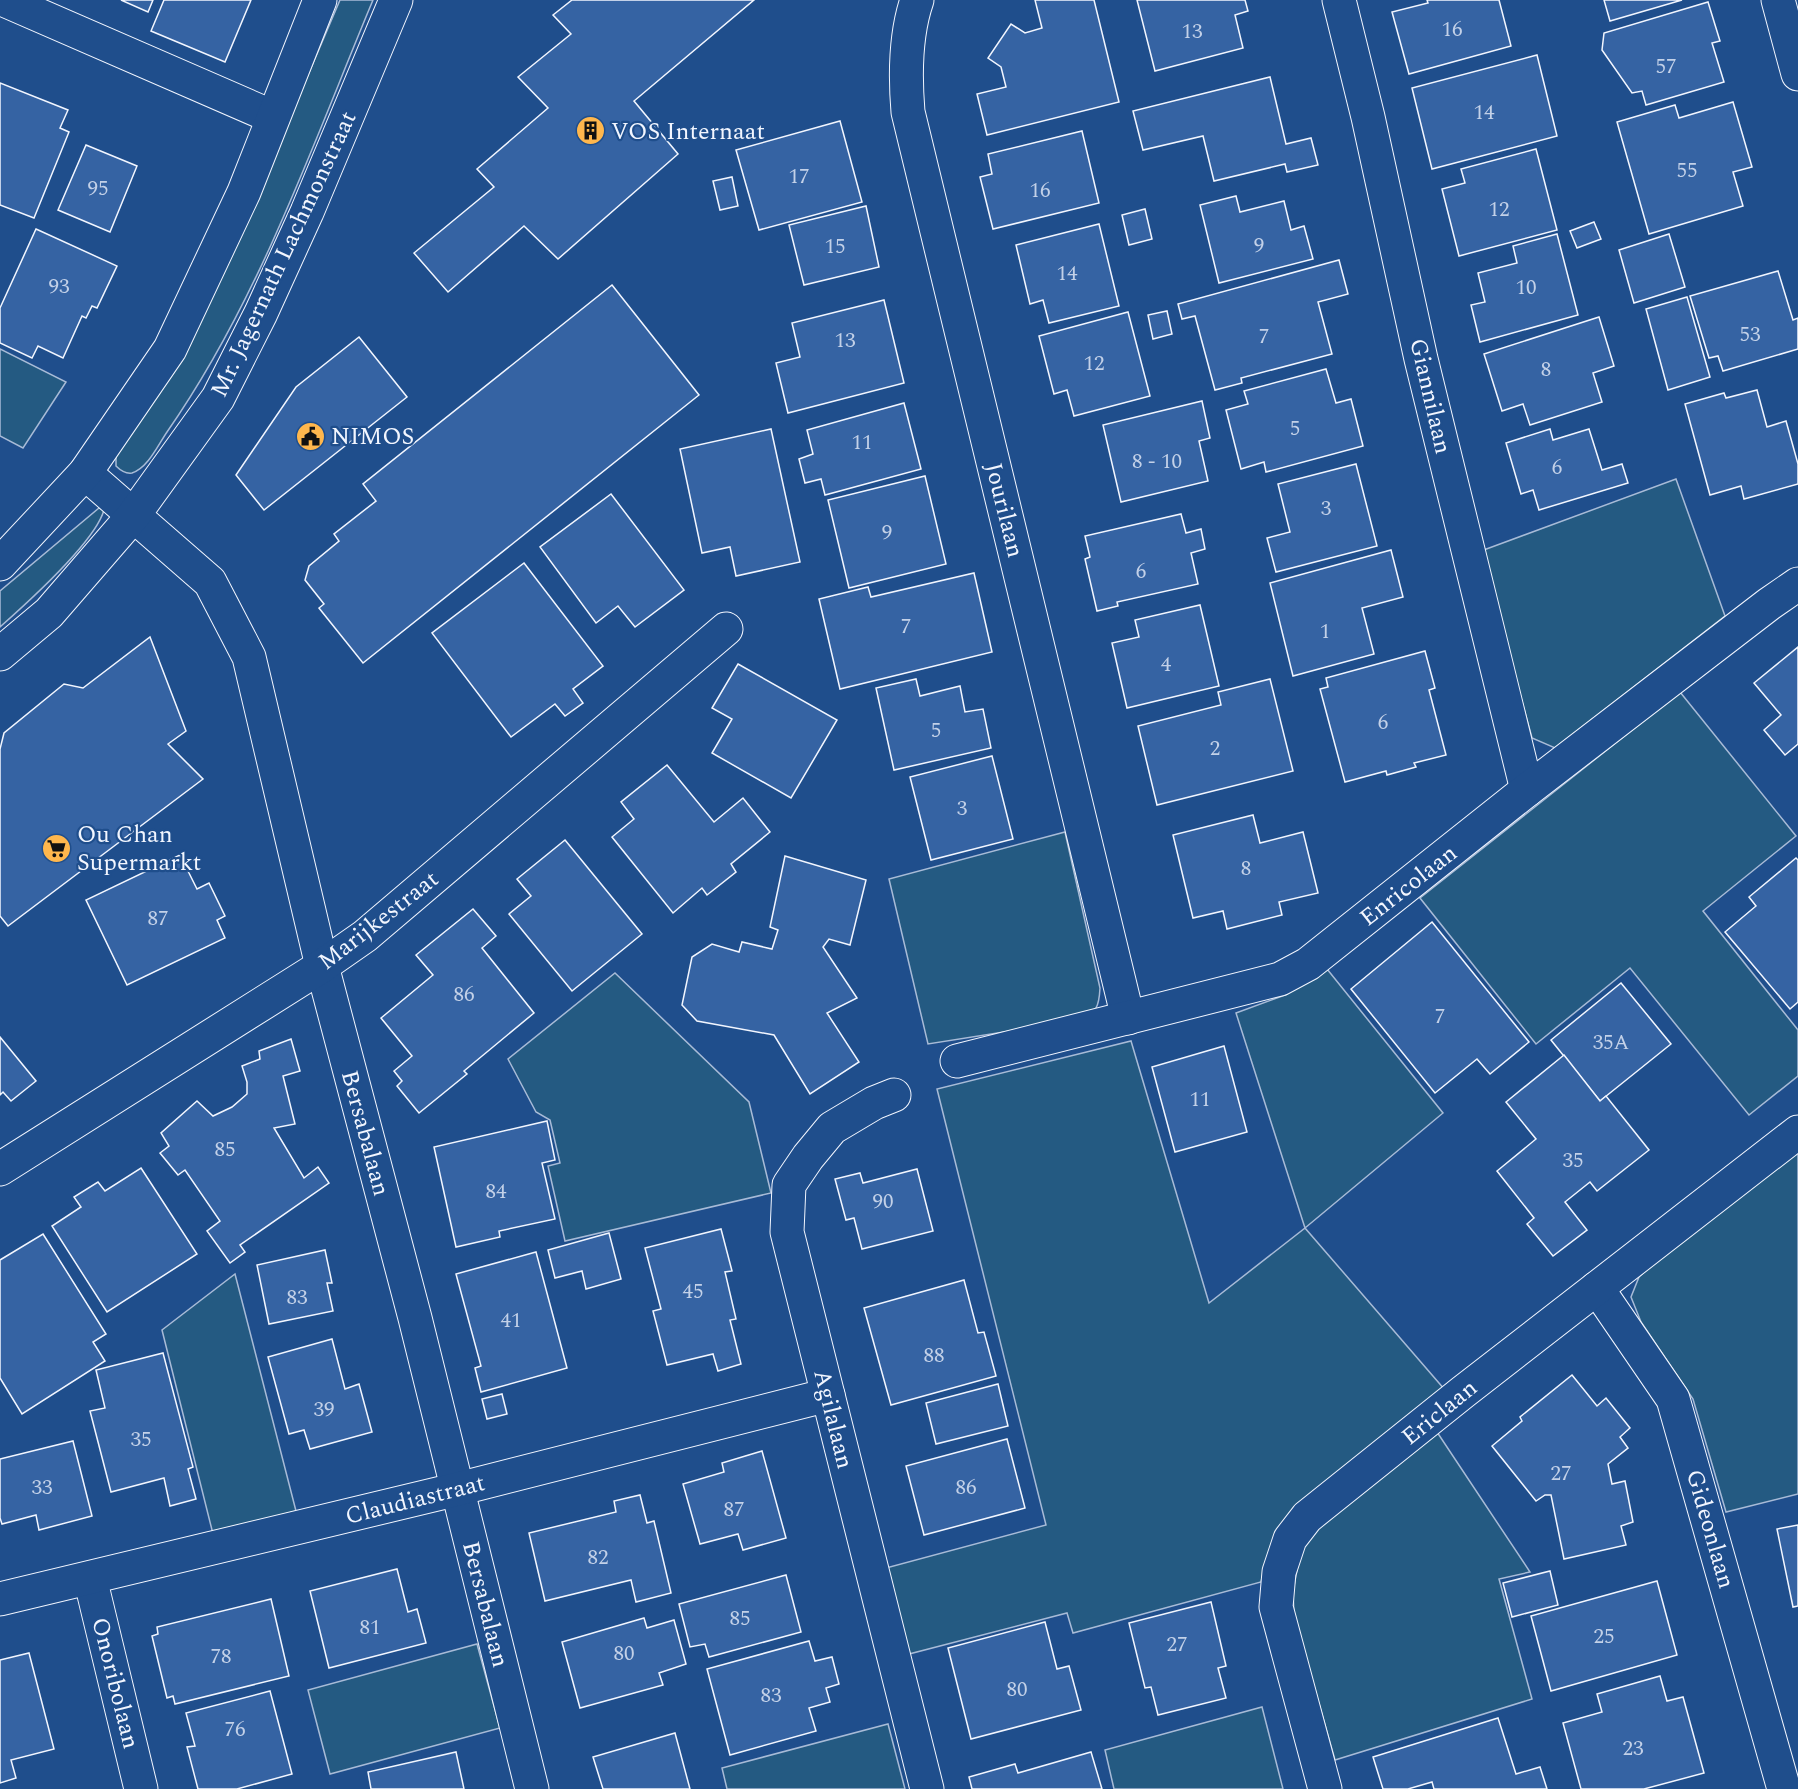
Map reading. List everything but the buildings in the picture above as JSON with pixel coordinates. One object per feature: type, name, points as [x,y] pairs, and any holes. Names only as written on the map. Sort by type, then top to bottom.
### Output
[{"type":"street","points":[[4,0],[273,117]]},
{"type":"street","points":[[0,564],[85,473],[170,349],[244,192],[320,0]]},
{"type":"street","name":"Mr. Jagernath Lachmonstraat","points":[[0,654],[49,613],[133,516],[218,398],[303,222],[396,0]]},
{"type":"street","name":"Jourilaan","points":[[917,0],[909,43],[906,78],[908,112],[1128,1018]]},
{"type":"street","name":"Giannilaan","points":[[1339,0],[1368,117],[1421,360],[1527,790]]},
{"type":"street","points":[[1778,0],[1798,74]]},
{"type":"street","name":"Bersabalaan","points":[[85,473],[210,582],[249,657],[322,966],[415,1318],[532,1789]]},
{"type":"street","name":"Enricolaan","points":[[957,1061],[1280,979],[1308,964],[1527,790],[1759,611],[1798,584]]},
{"type":"street","name":"Marijkestraat","points":[[0,1169],[322,966],[364,936],[726,629]]},
{"type":"street","name":"Agilalaan","points":[[894,1095],[874,1103],[832,1128],[808,1157],[789,1185],[787,1232],[927,1789]]},
{"type":"street","name":"Ericlaan","points":[[1325,1789],[1276,1607],[1279,1572],[1290,1539],[1307,1517],[1798,1132]]},
{"type":"street","name":"Gideonlaan","points":[[1597,1288],[1673,1399],[1784,1789]]},
{"type":"street","name":"Claudiastraat","points":[[0,1599],[458,1489],[828,1395]]},
{"type":"street","name":"Onoribolaan","points":[[90,1578],[141,1789]]},
{"type":"shaded area","points":[[340,0],[373,0],[281,222],[229,330],[199,382],[152,456],[138,470],[127,473],[116,466],[116,454],[250,211]]},
{"type":"shaded area","points":[[0,349],[66,382],[23,448],[0,436]]},
{"type":"shaded area","points":[[1676,479],[1725,616],[1555,748],[1532,738],[1481,551]]},
{"type":"shaded area","points":[[99,508],[104,510],[88,539],[42,588],[0,627],[0,591]]},
{"type":"shaded area","points":[[1680,692],[1796,836],[1703,911],[1798,1030],[1798,1076],[1749,1115],[1630,968],[1536,1044],[1420,898]]},
{"type":"shaded area","points":[[1065,832],[1100,988],[1096,1008],[1079,1020],[928,1044],[889,879]]},
{"type":"shaded area","points":[[1327,969],[1443,1113],[1305,1228],[1236,1013],[1285,995]]},
{"type":"shaded area","points":[[615,973],[749,1102],[771,1193],[565,1241],[548,1166],[560,1163],[550,1120],[536,1112],[508,1059]]},
{"type":"shaded area","points":[[1131,1041],[1209,1303],[1305,1228],[1445,1390],[1268,1554],[1261,1582],[1073,1633],[1067,1613],[909,1654],[886,1568],[1046,1525],[937,1089]]},
{"type":"shaded area","points":[[1798,1149],[1798,1494],[1726,1512],[1693,1399],[1641,1322],[1631,1297],[1639,1277],[1658,1258]]},
{"type":"shaded area","points":[[235,1274],[296,1511],[213,1534],[162,1330]]},
{"type":"shaded area","points":[[1437,1432],[1530,1572],[1499,1579],[1532,1699],[1335,1760],[1294,1616],[1293,1591],[1298,1565],[1304,1546],[1315,1530]]},
{"type":"shaded area","points":[[477,1644],[500,1728],[330,1774],[308,1690]]},
{"type":"shaded area","points":[[1262,1707],[1283,1789],[1114,1789],[1105,1750]]},
{"type":"shaded area","points":[[888,1724],[905,1789],[727,1789],[722,1768]]},
{"type":"place","name":"VOS Internaat","points":[[590,131]]},
{"type":"place","name":"NIMOS","points":[[310,436]]},
{"type":"place","name":"Ou Chan Supermarkt","points":[[56,848]]}]
